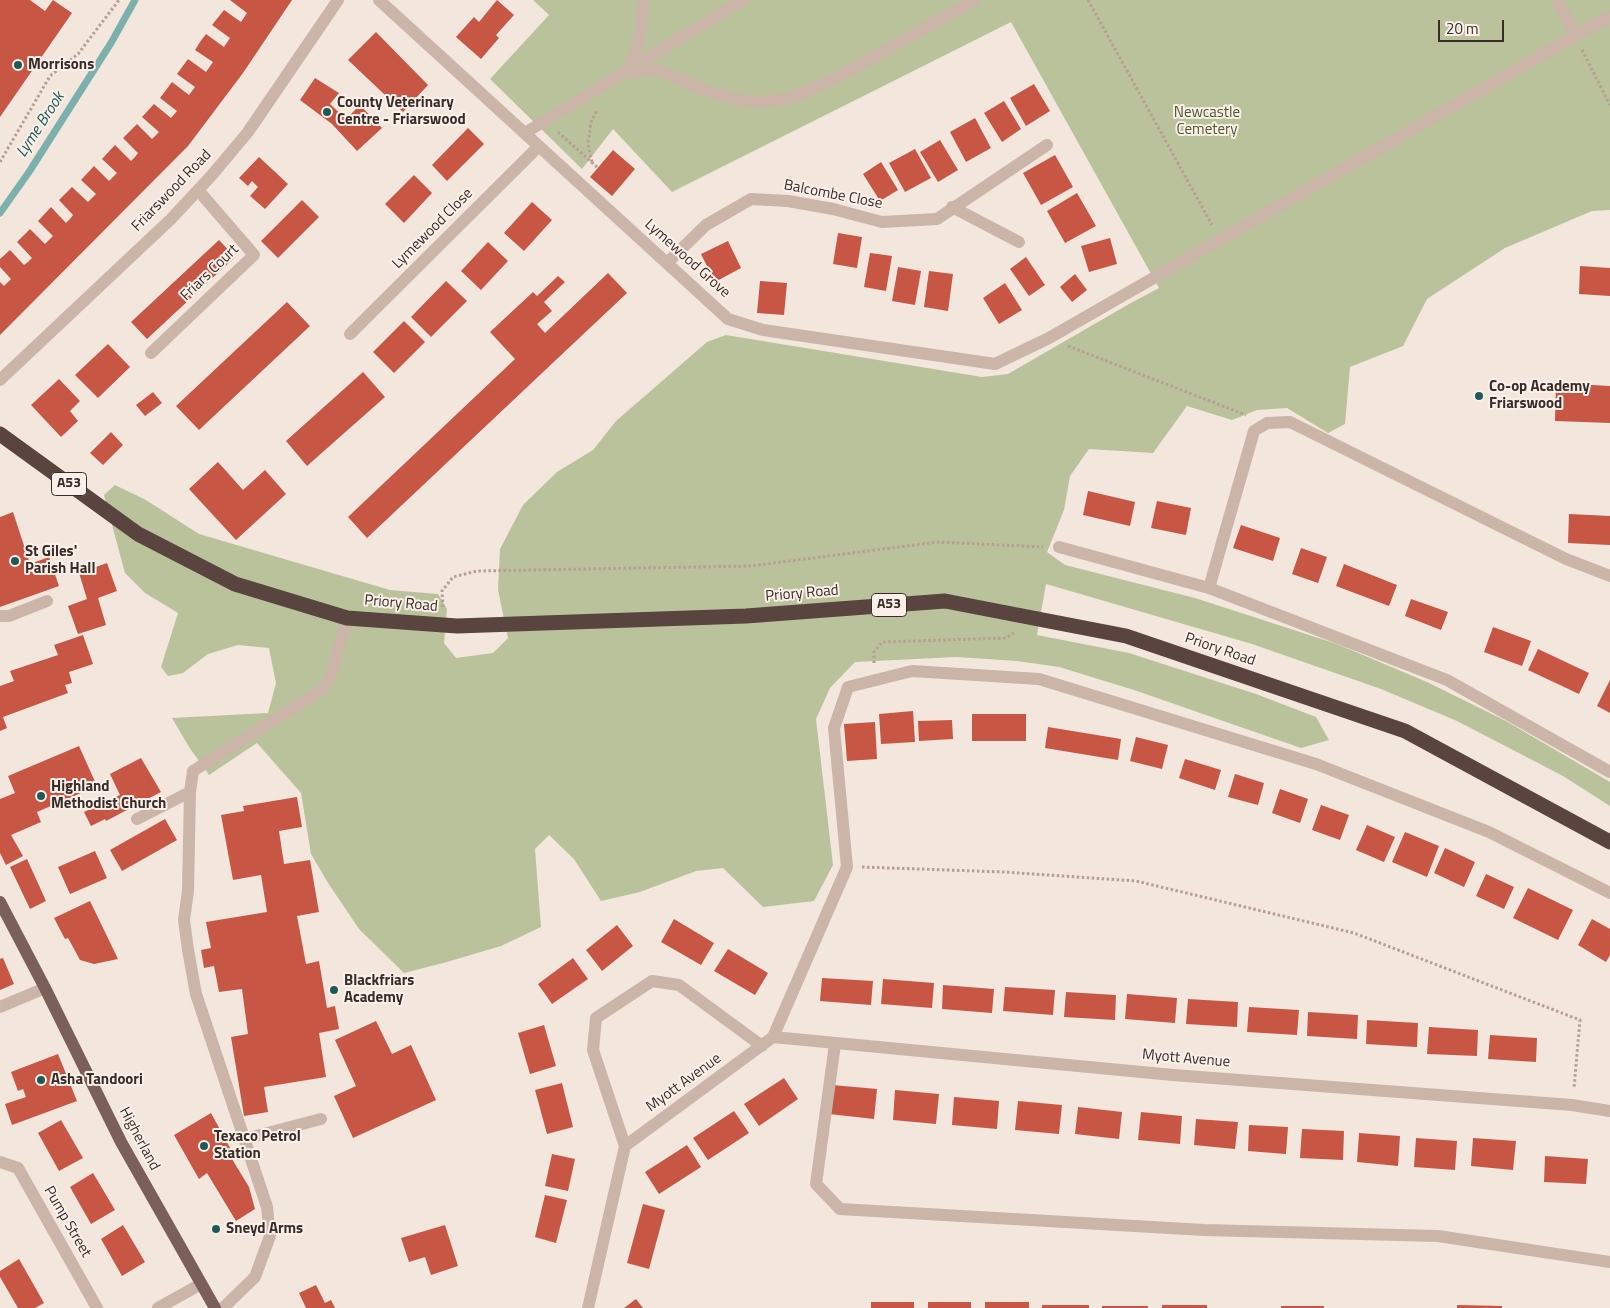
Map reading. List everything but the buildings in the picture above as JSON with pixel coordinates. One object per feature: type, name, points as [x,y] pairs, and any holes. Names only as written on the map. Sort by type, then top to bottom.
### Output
[{"type":"highway","name":"Priory Road","points":[[0,434],[138,534],[235,584],[347,618],[443,625],[746,616],[945,600],[1126,636],[1405,731],[1610,842]]},
{"type":"main road","name":"Higherland","points":[[0,902],[46,988],[121,1142],[215,1308]]},
{"type":"street","name":"Friarswood Road","points":[[0,380],[171,219],[198,190],[248,132],[338,0]]},
{"type":"street","name":"Lymewood Grove","points":[[379,0],[728,319],[763,330],[995,364],[1049,338],[1610,16]]},
{"type":"street","points":[[627,72],[638,46],[644,0]]},
{"type":"street","points":[[525,134],[743,0]]},
{"type":"street","points":[[627,72],[658,70],[706,91],[740,100],[759,102],[788,99],[834,79],[975,0]]},
{"type":"street","points":[[1557,0],[1576,36]]},
{"type":"street","name":"Balcombe Close","points":[[667,263],[706,225],[751,199],[788,201],[833,209],[882,222],[937,218],[1047,145]]},
{"type":"street","name":"Lymewood Close","points":[[350,334],[539,146]]},
{"type":"street","name":"Friars Court","points":[[150,352],[254,255],[198,190]]},
{"type":"street","points":[[952,207],[1019,242]]},
{"type":"street","points":[[1209,588],[1254,431],[1267,424],[1290,422],[1566,559],[1610,576]]},
{"type":"street","points":[[1059,547],[1209,588],[1447,680],[1610,772]]},
{"type":"street","points":[[0,616],[9,616],[47,601]]},
{"type":"street","points":[[223,1308],[255,1277],[270,1236],[267,1207],[196,994],[188,950],[184,920],[188,891],[190,792],[193,771],[320,692],[330,679],[347,618]]},
{"type":"street","points":[[773,1037],[847,867],[834,728],[848,688],[912,671],[1039,678],[1316,764],[1489,832],[1610,892]]},
{"type":"street","points":[[137,819],[190,792]]},
{"type":"street","points":[[588,1308],[625,1146],[593,1050],[596,1018],[652,981],[679,985],[762,1046]]},
{"type":"street","points":[[0,1007],[46,988]]},
{"type":"street","name":"Myott Avenue","points":[[625,1146],[773,1037],[1173,1075],[1572,1105],[1610,1111]]},
{"type":"street","points":[[835,1044],[816,1184],[840,1209],[1204,1230],[1438,1236],[1610,1262]]},
{"type":"street","points":[[245,1139],[321,1119]]},
{"type":"street","name":"Pump Street","points":[[0,1162],[18,1168],[97,1308]]},
{"type":"street","points":[[158,1308],[201,1284]]},
{"type":"path","points":[[0,162],[50,76],[78,54],[119,0]]},
{"type":"path","points":[[1088,0],[1220,240]]},
{"type":"path","points":[[1576,36],[1610,105]]},
{"type":"path","points":[[592,162],[588,144],[590,122],[614,80]]},
{"type":"path","points":[[546,121],[598,168]]},
{"type":"path","points":[[1049,338],[1267,424]]},
{"type":"path","points":[[443,625],[442,591],[453,577],[478,571],[750,566],[938,542],[1059,547]]},
{"type":"path","points":[[875,681],[874,652],[882,642],[1006,638],[1017,631],[1019,615]]},
{"type":"path","points":[[847,867],[1004,872],[1136,881],[1354,933],[1580,1020],[1572,1105]]},
{"type":"green space","name":"Newcastle Cemetery","points":[[533,0],[1610,0],[1610,210],[1592,211],[1505,248],[1427,299],[1403,346],[1350,367],[1345,424],[1328,433],[1287,408],[1257,410],[1232,420],[1187,406],[1153,453],[1089,449],[1070,476],[1064,510],[1047,552],[1065,565],[1195,598],[1337,644],[1427,682],[1506,721],[1610,782],[1610,806],[1563,776],[1457,721],[1381,689],[1252,644],[1046,584],[1037,635],[1129,653],[1256,694],[1316,717],[1329,740],[1301,748],[1134,690],[1059,667],[1017,661],[956,657],[855,662],[830,688],[816,719],[833,865],[814,901],[763,907],[723,868],[696,871],[640,892],[601,901],[574,859],[549,835],[535,849],[541,927],[501,946],[404,973],[359,929],[328,883],[311,854],[301,793],[257,743],[209,775],[189,747],[172,718],[268,713],[276,683],[269,648],[238,645],[208,654],[183,673],[168,676],[161,667],[178,613],[145,593],[125,573],[104,495],[115,485],[146,500],[199,534],[390,590],[438,594],[447,609],[444,643],[456,658],[493,653],[508,638],[498,590],[500,549],[523,505],[557,472],[593,450],[616,421],[707,342],[726,335],[982,377],[1008,374],[1159,288],[1011,22],[672,192],[613,129],[582,169],[490,79],[549,15]]},
{"type":"waterway","name":"Lyme Brook","points":[[0,213],[29,172],[111,43],[135,0]]},
{"type":"place","name":"Morrisons","points":[[18,65]]},
{"type":"place","name":"County Veterinary Centre - Friarswood","points":[[327,112]]},
{"type":"place","name":"Co-op Academy Friarswood","points":[[1479,396]]},
{"type":"place","name":"St Giles' Parish Hall","points":[[15,561]]},
{"type":"place","name":"Highland Methodist Church","points":[[41,796]]},
{"type":"place","name":"Blackfriars Academy","points":[[334,990]]},
{"type":"place","name":"Asha Tandoori","points":[[41,1080]]},
{"type":"place","name":"Texaco Petrol Station","points":[[204,1146]]},
{"type":"place","name":"Sneyd Arms","points":[[216,1229]]}]
